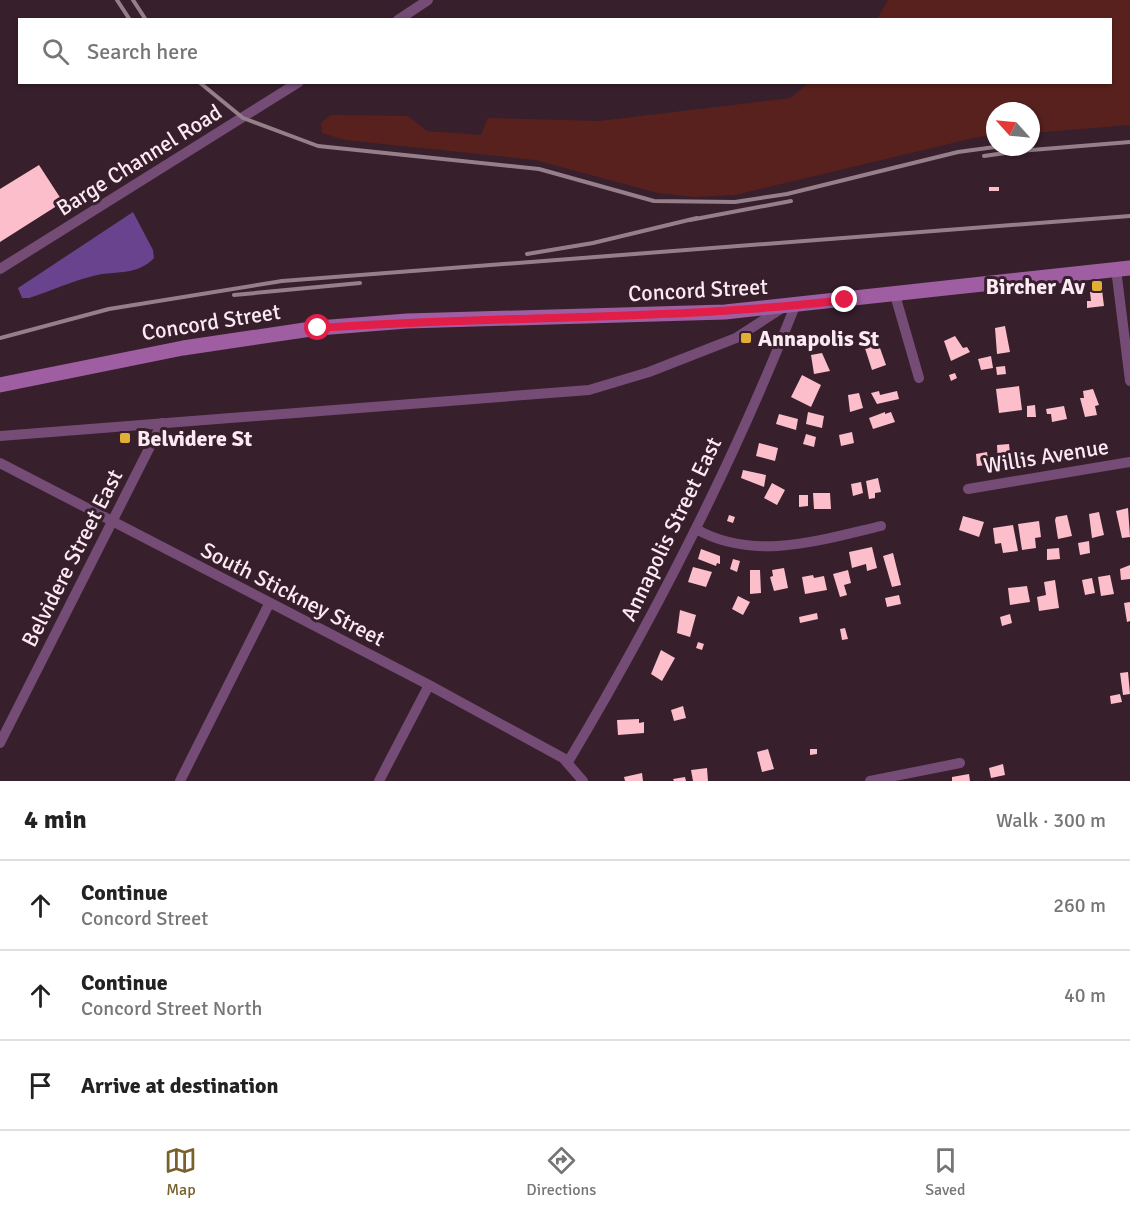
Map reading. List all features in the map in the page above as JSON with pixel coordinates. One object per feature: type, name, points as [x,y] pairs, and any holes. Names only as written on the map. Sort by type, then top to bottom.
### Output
[{"type":"main road","points":[[789,307],[1123,268]]},
{"type":"main road","name":"Concord Street","points":[[0,386],[183,348],[318,328],[408,321],[614,317],[789,307]]},
{"type":"street","points":[[401,18],[428,0]]},
{"type":"street","name":"Barge Channel Road","points":[[0,269],[296,84]]},
{"type":"street","points":[[1123,268],[1130,381]]},
{"type":"street","points":[[895,294],[919,378]]},
{"type":"street","name":"Concord Street","points":[[0,436],[589,390],[649,372],[736,338],[789,307]]},
{"type":"street","name":"Annapolis Street East","points":[[568,762],[696,529],[789,307]]},
{"type":"street","name":"Belvidere Street East","points":[[0,743],[162,423]]},
{"type":"street","name":"Willis Avenue","points":[[968,489],[1130,462]]},
{"type":"street","name":"South Stickney Street","points":[[0,463],[429,686],[568,762]]},
{"type":"street","points":[[696,529],[711,537],[755,547],[809,542],[881,526]]},
{"type":"street","points":[[180,781],[269,604]]},
{"type":"street","points":[[379,781],[429,686]]},
{"type":"street","points":[[568,762],[583,781]]},
{"type":"street","points":[[870,781],[960,763]]},
{"type":"shaded area","points":[[888,0],[1130,0],[1130,125],[1040,132],[1040,102],[986,102],[986,136],[735,195],[694,197],[658,193],[535,160],[345,140],[322,133],[321,123],[330,115],[408,116],[427,131],[481,135],[488,118],[599,121],[791,98],[807,84],[1112,84],[1112,18],[878,18]]},
{"type":"shaded area","points":[[133,212],[153,250],[154,258],[148,263],[134,270],[88,277],[29,298],[22,298],[18,288]]},
{"type":"building","points":[[39,165],[63,202],[0,242],[0,189]]},
{"type":"building","points":[[989,187],[999,187],[999,191],[989,191]]},
{"type":"building","points":[[1102,290],[1104,306],[1087,308],[1087,301],[1091,301],[1090,292]]},
{"type":"building","points":[[1005,326],[1010,352],[997,354],[995,328]]},
{"type":"building","points":[[875,334],[886,365],[872,370],[862,339]]},
{"type":"building","points":[[955,336],[963,348],[967,347],[970,352],[951,361],[944,341]]},
{"type":"building","points":[[822,353],[830,371],[814,374],[811,355]]},
{"type":"building","points":[[991,356],[993,368],[981,370],[978,359]]},
{"type":"building","points":[[1005,366],[1006,374],[997,375],[996,367]]},
{"type":"building","points":[[955,373],[957,378],[951,381],[949,375]]},
{"type":"building","points":[[802,375],[821,385],[811,407],[791,397]]},
{"type":"building","points":[[1019,386],[1022,410],[999,413],[996,389]]},
{"type":"building","points":[[1093,389],[1099,405],[1095,406],[1097,415],[1085,417],[1080,398],[1084,398],[1083,391]]},
{"type":"building","points":[[879,391],[880,395],[897,391],[899,399],[877,404],[871,393]]},
{"type":"building","points":[[859,393],[863,408],[850,412],[848,395]]},
{"type":"building","points":[[1035,405],[1036,417],[1027,417],[1027,406]]},
{"type":"building","points":[[1064,406],[1067,419],[1052,422],[1051,414],[1047,414],[1046,409]]},
{"type":"building","points":[[808,412],[824,416],[822,428],[806,424]]},
{"type":"building","points":[[885,412],[885,414],[891,412],[895,422],[873,429],[869,418]]},
{"type":"building","points":[[779,414],[798,419],[796,430],[776,424]]},
{"type":"building","points":[[852,432],[854,443],[841,446],[839,435]]},
{"type":"building","points":[[806,434],[816,437],[814,447],[803,444]]},
{"type":"building","points":[[759,443],[778,448],[775,461],[756,456]]},
{"type":"building","points":[[1009,444],[1011,463],[998,465],[997,445]]},
{"type":"building","points":[[987,452],[989,465],[977,466],[976,454]]},
{"type":"building","points":[[743,470],[766,475],[764,487],[741,478]]},
{"type":"building","points":[[878,478],[881,492],[875,493],[875,498],[869,499],[866,481]]},
{"type":"building","points":[[861,482],[863,493],[853,496],[851,484]]},
{"type":"building","points":[[772,483],[785,490],[777,505],[764,498]]},
{"type":"building","points":[[813,493],[830,493],[831,509],[814,509]]},
{"type":"building","points":[[799,495],[808,495],[808,506],[799,507]]},
{"type":"building","points":[[1128,508],[1130,537],[1122,538],[1116,511]]},
{"type":"building","points":[[1099,512],[1104,535],[1092,538],[1089,514]]},
{"type":"building","points":[[729,515],[735,517],[733,523],[727,521]]},
{"type":"building","points":[[1067,515],[1072,536],[1058,539],[1056,517]]},
{"type":"building","points":[[963,516],[984,522],[979,537],[959,530]]},
{"type":"building","points":[[1039,521],[1041,537],[1035,538],[1036,548],[1022,550],[1018,524]]},
{"type":"building","points":[[1013,525],[1018,551],[1003,553],[1001,543],[995,544],[993,528]]},
{"type":"building","points":[[1089,541],[1090,553],[1080,555],[1078,543]]},
{"type":"building","points":[[872,547],[877,568],[867,571],[866,564],[852,568],[849,552]]},
{"type":"building","points":[[1059,548],[1060,559],[1047,560],[1047,549]]},
{"type":"building","points":[[701,549],[720,556],[720,564],[717,563],[716,566],[698,559]]},
{"type":"building","points":[[893,553],[901,585],[892,587],[883,556]]},
{"type":"building","points":[[733,559],[740,561],[737,572],[730,569]]},
{"type":"building","points":[[1130,565],[1130,579],[1121,580],[1120,569]]},
{"type":"building","points":[[693,567],[712,572],[706,587],[688,582]]},
{"type":"building","points":[[784,568],[788,588],[774,591],[770,577],[773,576],[772,570]]},
{"type":"building","points":[[750,570],[760,570],[761,593],[750,594]]},
{"type":"building","points":[[848,570],[851,583],[844,585],[847,595],[840,597],[833,574]]},
{"type":"building","points":[[813,575],[814,578],[824,576],[827,590],[805,594],[802,577]]},
{"type":"building","points":[[1110,575],[1114,594],[1101,596],[1098,577]]},
{"type":"building","points":[[1092,578],[1095,593],[1085,595],[1082,580]]},
{"type":"building","points":[[1055,580],[1059,608],[1039,611],[1037,597],[1046,595],[1044,582]]},
{"type":"building","points":[[1027,586],[1030,602],[1010,605],[1008,588]]},
{"type":"building","points":[[899,595],[901,604],[887,607],[885,598]]},
{"type":"building","points":[[738,596],[750,602],[743,615],[732,609]]},
{"type":"building","points":[[1130,602],[1130,621],[1127,622],[1124,603]]},
{"type":"building","points":[[680,610],[696,615],[690,637],[677,633]]},
{"type":"building","points":[[817,613],[818,619],[800,623],[799,617]]},
{"type":"building","points":[[1010,614],[1012,623],[1002,626],[1000,617]]},
{"type":"building","points":[[845,628],[848,639],[842,640],[840,629]]},
{"type":"building","points":[[698,642],[704,644],[702,650],[696,648]]},
{"type":"building","points":[[661,650],[675,658],[662,681],[651,674]]},
{"type":"building","points":[[1128,672],[1130,694],[1123,695],[1120,673]]},
{"type":"building","points":[[1120,694],[1122,702],[1111,704],[1110,696]]},
{"type":"building","points":[[683,706],[686,718],[674,721],[671,710]]},
{"type":"building","points":[[639,719],[639,723],[644,722],[644,733],[618,735],[617,720]]},
{"type":"building","points":[[768,749],[774,769],[762,772],[757,752]]},
{"type":"building","points":[[810,749],[817,749],[817,754],[810,755]]},
{"type":"building","points":[[1003,764],[1005,775],[991,778],[989,768]]},
{"type":"building","points":[[707,768],[708,781],[693,781],[691,770]]},
{"type":"building","points":[[642,773],[643,781],[625,781],[624,777]]},
{"type":"building","points":[[969,774],[970,781],[952,781],[952,777]]},
{"type":"building","points":[[685,777],[686,781],[674,781],[673,779]]},
{"type":"railway","points":[[117,0],[129,18]]},
{"type":"railway","points":[[133,0],[145,18]]},
{"type":"railway","points":[[201,84],[243,118],[318,146],[539,169],[654,201],[735,202],[787,194],[958,152],[986,148]]},
{"type":"railway","points":[[984,156],[1130,142]]},
{"type":"railway","points":[[690,220],[791,201]]},
{"type":"railway","points":[[0,338],[109,309],[282,281],[1130,216]]},
{"type":"railway","points":[[527,254],[593,243],[697,218]]},
{"type":"railway","points":[[234,295],[360,283]]},
{"type":"place","name":"Bircher Av","points":[[1097,286]]},
{"type":"place","name":"Annapolis St","points":[[746,338]]},
{"type":"place","name":"Belvidere St","points":[[125,438]]},
{"type":"route","points":[[318,328],[408,321],[614,317],[725,312],[845,300]]}]
